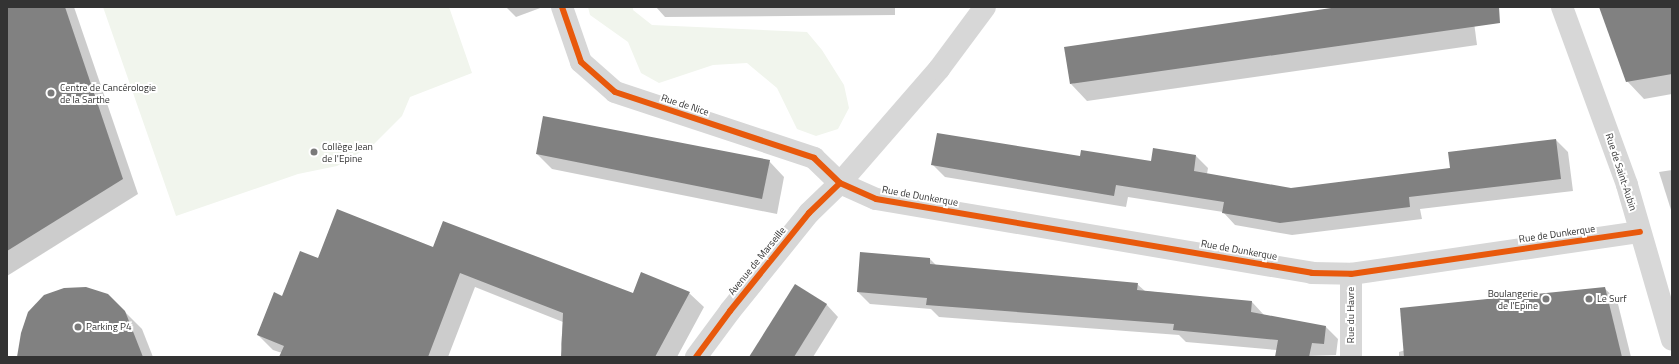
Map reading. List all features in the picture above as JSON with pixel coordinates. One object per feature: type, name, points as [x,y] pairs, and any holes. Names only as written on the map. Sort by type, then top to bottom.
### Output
[{"type":"street","name":"Rue de Nice","points":[[562,7],[581,62],[615,92],[814,158],[840,183]]},
{"type":"street","name":"Avenue de Marseille","points":[[696,357],[730,311],[809,213],[840,183],[939,69],[985,7]]},
{"type":"street","name":"Rue de Saint-Aubin","points":[[1562,7],[1627,185],[1672,340]]},
{"type":"street","name":"Rue de Dunkerque","points":[[840,183],[876,199],[1312,272],[1351,274],[1640,232]]},
{"type":"street","name":"Rue du Havre","points":[[1351,274],[1351,357]]},
{"type":"shaded area","points":[[103,7],[449,7],[472,73],[410,97],[402,116],[374,144],[337,166],[298,174],[176,216]]},
{"type":"shaded area","points":[[588,7],[633,7],[633,10],[652,25],[807,32],[822,50],[844,85],[849,108],[838,129],[816,136],[797,129],[777,88],[747,63],[713,65],[659,83],[641,73],[628,42],[590,15]]},
{"type":"building","name":"Centre de Cancérologie de la Sarthe","points":[[7,7],[65,7],[123,179],[7,251]]},
{"type":"building","points":[[1338,7],[1499,7],[1500,23],[1070,84],[1064,47]]},
{"type":"building","points":[[1599,7],[1672,7],[1672,74],[1626,82]]},
{"type":"building","points":[[543,116],[770,160],[762,199],[536,154]]},
{"type":"building","points":[[937,133],[1080,156],[1081,150],[1151,161],[1153,148],[1196,155],[1194,171],[1291,188],[1450,168],[1448,152],[1556,139],[1561,179],[1409,197],[1410,207],[1280,223],[1222,213],[1224,202],[1116,185],[1114,196],[931,165]]},
{"type":"building","points":[[337,209],[433,247],[443,221],[633,293],[641,272],[690,292],[655,357],[561,357],[563,313],[460,273],[428,357],[279,357],[284,346],[257,335],[274,292],[282,296],[300,251],[318,258]]},
{"type":"building","points":[[860,252],[930,258],[930,264],[1138,283],[1137,290],[1252,301],[1251,312],[1326,326],[1324,344],[1312,343],[1309,357],[1275,357],[1278,340],[1173,330],[1174,324],[926,305],[927,298],[857,292]]},
{"type":"building","points":[[795,284],[827,304],[794,357],[749,357]]},
{"type":"building","name":"Parking P4","points":[[86,287],[108,294],[125,311],[143,357],[17,357],[21,333],[28,312],[44,295],[64,288]]},
{"type":"building","points":[[1605,287],[1622,357],[1404,357],[1400,308]]},
{"type":"cycle path","points":[[562,7],[581,62],[615,92],[814,158],[840,183],[876,199],[1312,273],[1351,274],[1640,232]]},
{"type":"cycle path","points":[[696,357],[730,311],[809,213],[840,183]]},
{"type":"place","name":"Centre de Cancérologie de la Sarthe","points":[[51,93]]},
{"type":"place","name":"Collège Jean de l'Epine","points":[[314,152]]},
{"type":"place","name":"Boulangerie de l'Epine","points":[[1546,299]]},
{"type":"place","name":"Le Surf","points":[[1589,299]]},
{"type":"place","name":"Parking P4","points":[[78,327]]}]
